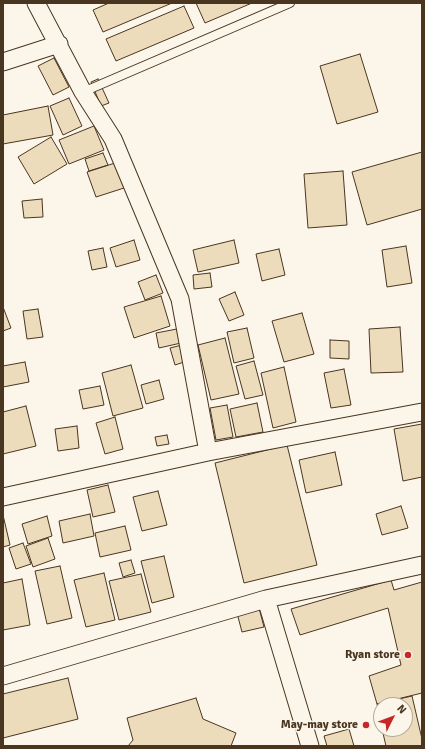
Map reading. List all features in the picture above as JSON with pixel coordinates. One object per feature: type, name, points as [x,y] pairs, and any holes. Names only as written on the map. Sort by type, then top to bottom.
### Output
[{"type":"street","points":[[36,3],[83,92],[113,138],[180,299],[208,452]]},
{"type":"street","points":[[3,62],[59,44]]},
{"type":"street","points":[[3,496],[208,452],[422,412]]},
{"type":"street","points":[[3,676],[266,599],[422,565]]},
{"type":"street","points":[[266,599],[310,746]]},
{"type":"lane","points":[[83,92],[290,3]]},
{"type":"building","points":[[109,3],[172,3],[103,32],[93,10]]},
{"type":"building","points":[[196,3],[252,3],[205,23]]},
{"type":"building","points":[[184,6],[194,28],[116,61],[106,39]]},
{"type":"building","points":[[360,54],[378,112],[337,124],[320,66]]},
{"type":"building","points":[[54,58],[69,87],[53,95],[38,66]]},
{"type":"building","points":[[98,79],[109,103],[101,106],[91,82]]},
{"type":"building","points":[[69,98],[82,126],[63,135],[50,106]]},
{"type":"building","points":[[48,106],[53,135],[3,144],[3,115]]},
{"type":"building","points":[[94,126],[104,150],[69,164],[59,140]]},
{"type":"building","points":[[51,137],[67,164],[34,184],[18,157]]},
{"type":"building","points":[[422,152],[422,209],[367,225],[352,172]]},
{"type":"building","points":[[103,153],[108,165],[89,171],[85,159]]},
{"type":"building","points":[[115,163],[124,188],[96,197],[87,172]]},
{"type":"building","points":[[343,171],[347,225],[308,228],[304,174]]},
{"type":"building","points":[[42,199],[43,217],[24,218],[22,201]]},
{"type":"building","points":[[134,240],[140,260],[116,267],[110,248]]},
{"type":"building","points":[[234,240],[239,263],[198,272],[193,250]]},
{"type":"building","points":[[406,246],[412,283],[387,287],[382,250]]},
{"type":"building","points":[[103,248],[107,267],[92,270],[88,251]]},
{"type":"building","points":[[279,249],[285,275],[262,281],[256,254]]},
{"type":"building","points":[[210,273],[212,287],[194,289],[193,275]]},
{"type":"building","points":[[156,275],[163,293],[145,300],[138,282]]},
{"type":"building","points":[[235,292],[244,315],[229,321],[219,299]]},
{"type":"building","points":[[161,296],[170,326],[134,338],[124,307]]},
{"type":"building","points":[[3,307],[11,328],[3,331]]},
{"type":"building","points":[[38,309],[43,337],[27,339],[23,311]]},
{"type":"building","points":[[302,313],[314,354],[284,362],[272,321]]},
{"type":"building","points":[[400,327],[403,372],[371,373],[369,329]]},
{"type":"building","points":[[247,328],[254,358],[234,363],[227,332]]},
{"type":"building","points":[[177,329],[181,343],[159,348],[156,333]]},
{"type":"building","points":[[225,338],[239,394],[211,400],[198,345]]},
{"type":"building","points":[[330,340],[349,341],[349,359],[330,358]]},
{"type":"building","points":[[182,345],[187,361],[175,365],[170,348]]},
{"type":"building","points":[[254,361],[263,395],[245,399],[236,366]]},
{"type":"building","points":[[25,362],[29,382],[3,387],[3,366]]},
{"type":"building","points":[[131,365],[143,408],[113,416],[102,373]]},
{"type":"building","points":[[284,367],[296,422],[273,428],[261,373]]},
{"type":"building","points":[[344,369],[351,405],[331,408],[324,373]]},
{"type":"building","points":[[159,380],[164,399],[146,404],[141,385]]},
{"type":"building","points":[[100,386],[104,405],[83,409],[79,390]]},
{"type":"building","points":[[257,403],[263,432],[236,437],[230,409]]},
{"type":"building","points":[[227,405],[233,437],[216,440],[210,408]]},
{"type":"building","points":[[26,406],[36,446],[3,454],[3,412]]},
{"type":"building","points":[[115,417],[123,449],[105,454],[96,423]]},
{"type":"building","points":[[422,424],[422,477],[403,481],[394,429]]},
{"type":"building","points":[[77,426],[79,448],[58,451],[55,429]]},
{"type":"building","points":[[167,435],[169,444],[157,446],[155,437]]},
{"type":"building","points":[[287,445],[317,565],[244,583],[215,463]]},
{"type":"building","points":[[335,452],[342,485],[306,493],[299,460]]},
{"type":"building","points":[[108,485],[115,512],[93,517],[87,490]]},
{"type":"building","points":[[158,491],[167,525],[142,531],[133,497]]},
{"type":"building","points":[[401,506],[408,528],[382,535],[376,514]]},
{"type":"building","points":[[90,514],[94,536],[63,543],[59,521]]},
{"type":"building","points":[[3,515],[10,545],[3,547]]},
{"type":"building","points":[[47,516],[52,536],[28,544],[22,524]]},
{"type":"building","points":[[125,526],[131,550],[100,557],[95,533]]},
{"type":"building","points":[[48,538],[55,559],[33,567],[26,546]]},
{"type":"building","points":[[23,543],[31,564],[16,569],[9,548]]},
{"type":"building","points":[[164,556],[174,597],[152,603],[141,561]]},
{"type":"building","points":[[131,560],[135,573],[123,577],[119,563]]},
{"type":"building","points":[[60,566],[72,618],[47,624],[35,571]]},
{"type":"building","points":[[104,573],[115,620],[86,627],[74,580]]},
{"type":"building","points":[[141,574],[151,612],[119,620],[109,581]]},
{"type":"building","points":[[22,579],[30,625],[3,630],[3,583]]},
{"type":"building","points":[[391,580],[394,590],[422,582],[422,693],[406,697],[375,697],[369,676],[401,665],[388,608],[300,635],[291,609]]},
{"type":"building","points":[[259,608],[264,627],[242,632],[237,613]]},
{"type":"building","points":[[68,678],[78,719],[3,738],[3,694]]},
{"type":"building","points":[[196,698],[203,719],[236,733],[231,746],[128,746],[133,740],[127,718]]},
{"type":"building","points":[[413,700],[422,739],[422,746],[386,746],[384,737],[413,737]]},
{"type":"building","points":[[349,729],[354,746],[327,746],[324,736]]},
{"type":"place","name":"Ryan store","points":[[408,655]]},
{"type":"place","name":"May-may store","points":[[366,725]]}]
